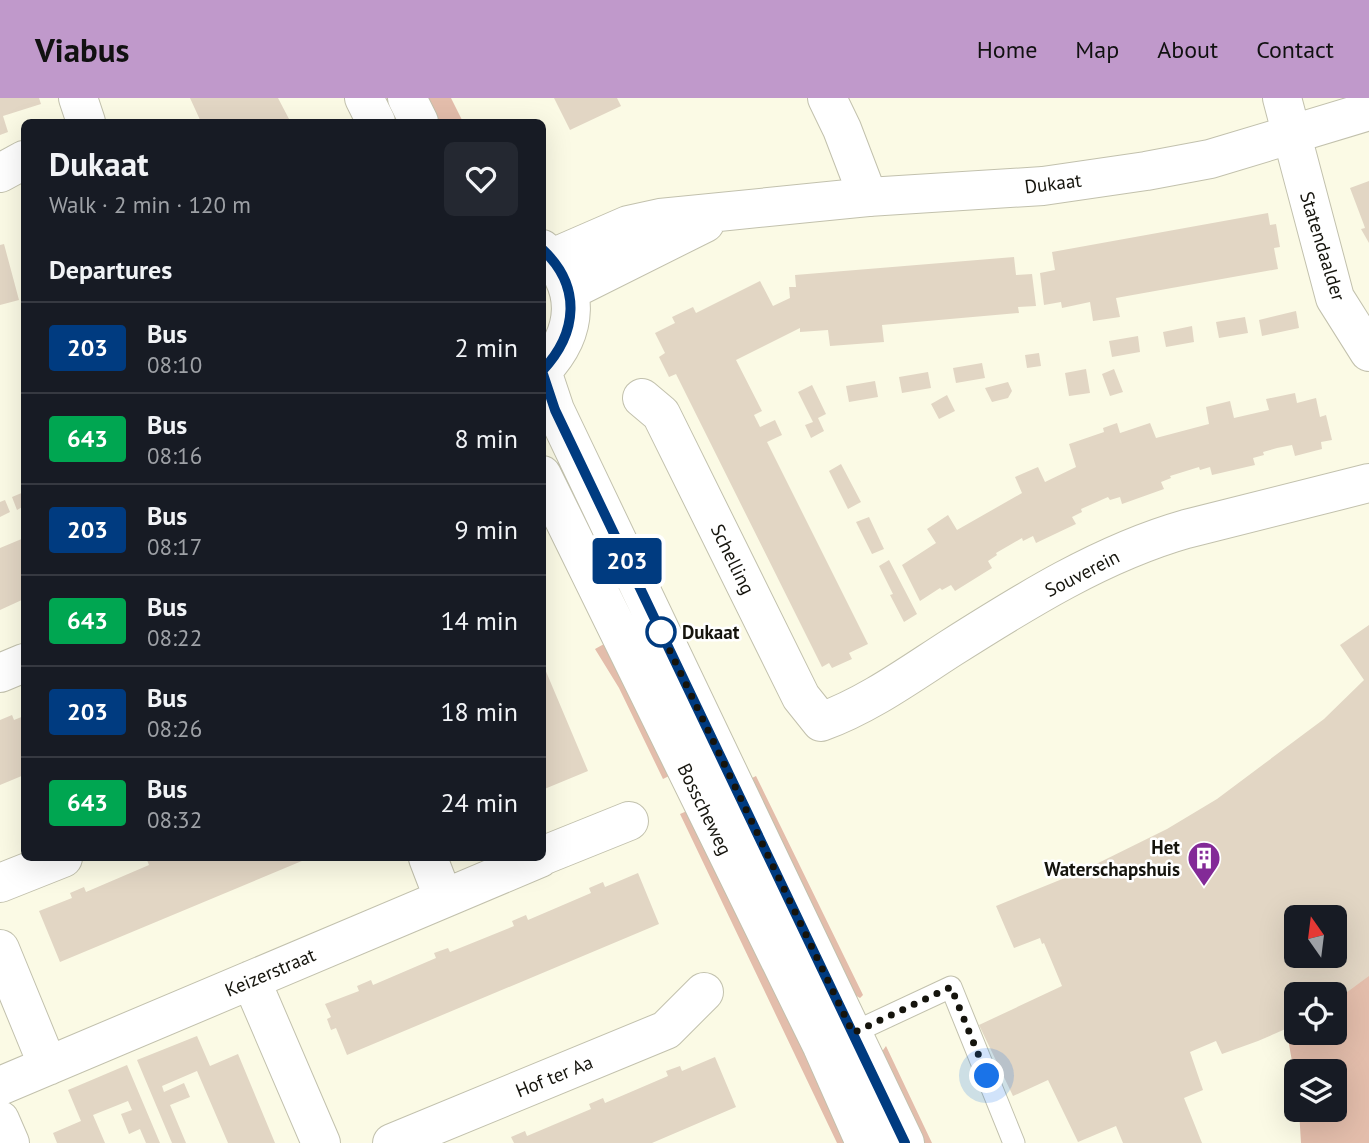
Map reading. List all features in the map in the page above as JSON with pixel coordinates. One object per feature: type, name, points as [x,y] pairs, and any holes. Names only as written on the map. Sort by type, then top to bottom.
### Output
[{"type":"street","points":[[78,98],[85,119]]},
{"type":"street","points":[[364,98],[374,119]]},
{"type":"street","points":[[407,98],[418,119]]},
{"type":"street","points":[[827,98],[868,197]]},
{"type":"street","name":"Statendaalder","points":[[1282,98],[1335,298],[1369,352]]},
{"type":"street","name":"Dukaat","points":[[555,266],[729,211],[868,197],[1043,186],[1082,180],[1210,159],[1369,111]]},
{"type":"street","points":[[0,173],[21,162]]},
{"type":"street","points":[[546,367],[564,343],[571,309],[555,266]]},
{"type":"street","name":"Bosscheweg","points":[[546,383],[555,410],[837,1040],[865,1143]]},
{"type":"street","name":"Schelling","points":[[642,398],[661,414],[801,697],[821,722]]},
{"type":"street","name":"Bosscheweg","points":[[546,483],[837,1040],[905,1143]]},
{"type":"street","name":"Souverein","points":[[821,722],[854,710],[999,617],[1128,550],[1186,529],[1369,483]]},
{"type":"street","points":[[0,673],[21,664]]},
{"type":"street","name":"Keizerstraat","points":[[546,855],[629,821]]},
{"type":"street","points":[[0,883],[55,861]]},
{"type":"street","points":[[429,861],[443,897]]},
{"type":"street","name":"Keizerstraat","points":[[0,1086],[531,861]]},
{"type":"street","points":[[0,949],[48,1066]]},
{"type":"street","points":[[251,980],[321,1143]]},
{"type":"street","name":"Hof ter Aa","points":[[393,1143],[666,1030],[704,992]]},
{"type":"street","points":[[0,1120],[10,1143]]},
{"type":"lane","points":[[837,1040],[951,987],[1014,1143]]},
{"type":"shaded area","points":[[415,98],[451,98],[462,119],[426,119]]},
{"type":"shaded area","points":[[613,639],[677,772],[663,779],[619,688],[595,649]]},
{"type":"shaded area","points":[[756,776],[863,995],[860,998],[846,990],[742,783]]},
{"type":"shaded area","points":[[694,808],[853,1143],[837,1143],[680,814]]},
{"type":"shaded area","points":[[1369,956],[1369,1143],[1301,1143],[1300,1122],[1347,1122],[1347,1059],[1292,1059],[1289,1045],[1347,1045],[1346,982]]},
{"type":"shaded area","points":[[886,1046],[932,1143],[914,1143],[881,1053]]},
{"type":"building","points":[[0,98],[39,98],[41,104],[3,116],[8,132],[0,135]]},
{"type":"building","points":[[190,98],[278,98],[289,119],[200,119]]},
{"type":"building","points":[[554,98],[617,98],[621,106],[570,130]]},
{"type":"building","points":[[1369,181],[1369,243],[1361,229],[1365,228],[1350,188]]},
{"type":"building","points":[[1268,213],[1270,225],[1276,224],[1280,247],[1274,248],[1278,269],[1116,298],[1120,317],[1093,321],[1090,302],[1062,308],[1061,302],[1044,305],[1040,273],[1055,270],[1052,252]]},
{"type":"building","points":[[4,244],[19,300],[0,305],[0,245]]},
{"type":"building","points":[[1014,257],[1016,275],[1032,274],[1036,306],[1018,307],[1019,313],[882,325],[884,342],[830,346],[828,330],[800,332],[800,328],[736,360],[762,411],[754,415],[760,427],[775,420],[782,435],[767,442],[868,644],[849,653],[852,659],[832,668],[829,663],[822,667],[676,374],[669,377],[659,357],[665,353],[655,333],[675,323],[672,317],[693,307],[696,313],[760,281],[773,306],[790,298],[789,287],[796,287],[795,275]]},
{"type":"building","points":[[1296,311],[1299,328],[1262,336],[1259,320]]},
{"type":"building","points":[[1245,317],[1248,333],[1219,338],[1216,322]]},
{"type":"building","points":[[1192,326],[1194,342],[1166,347],[1163,332]]},
{"type":"building","points":[[1138,336],[1140,352],[1112,357],[1109,341]]},
{"type":"building","points":[[1039,353],[1041,366],[1027,368],[1025,355]]},
{"type":"building","points":[[982,363],[985,378],[956,383],[953,368]]},
{"type":"building","points":[[1086,369],[1090,393],[1069,396],[1065,373]]},
{"type":"building","points":[[1114,369],[1123,392],[1110,396],[1102,374]]},
{"type":"building","points":[[928,372],[931,388],[902,393],[899,377]]},
{"type":"building","points":[[875,381],[878,397],[849,402],[846,386]]},
{"type":"building","points":[[1008,382],[1012,391],[1008,398],[992,402],[985,388]]},
{"type":"building","points":[[812,385],[826,414],[818,418],[824,431],[811,438],[805,425],[813,422],[798,392]]},
{"type":"building","points":[[1295,393],[1297,403],[1316,398],[1320,417],[1326,415],[1332,440],[1321,442],[1322,449],[1295,456],[1292,445],[1277,448],[1253,458],[1255,465],[1212,475],[1210,467],[1200,470],[1199,467],[1170,476],[1171,478],[1161,482],[1164,489],[1122,504],[1120,497],[1110,500],[1108,497],[1081,509],[1082,512],[1072,517],[1076,524],[1036,543],[1033,536],[1023,541],[1022,538],[996,553],[997,555],[988,561],[992,568],[955,591],[951,585],[942,590],[940,588],[920,601],[902,565],[936,543],[927,529],[948,515],[957,530],[1022,493],[1015,477],[1038,467],[1045,482],[1076,467],[1069,444],[1104,432],[1103,428],[1117,423],[1120,433],[1150,423],[1156,438],[1209,424],[1206,407],[1230,401],[1234,418],[1269,410],[1266,399]]},
{"type":"building","points":[[947,395],[955,411],[939,419],[931,404]]},
{"type":"building","points":[[841,464],[861,502],[848,509],[829,471]]},
{"type":"building","points":[[21,493],[21,508],[17,510],[12,497]]},
{"type":"building","points":[[5,500],[10,512],[0,517],[0,502]]},
{"type":"building","points":[[869,517],[884,549],[872,554],[856,522]]},
{"type":"building","points":[[21,539],[21,600],[0,610],[0,548]]},
{"type":"building","points":[[889,560],[917,614],[904,622],[879,566]]},
{"type":"building","name":"Het Waterschapshuis","points":[[1369,625],[1369,976],[1347,992],[1347,982],[1284,982],[1284,1030],[1222,1054],[1216,1041],[1190,1052],[1203,1090],[1184,1098],[1202,1143],[1123,1143],[1116,1126],[1078,1142],[1048,1080],[1013,1096],[979,1025],[1062,986],[1040,938],[1014,948],[996,906],[1082,871],[1167,829],[1217,799],[1324,719],[1364,680],[1340,645]]},
{"type":"building","points":[[546,671],[588,771],[546,788]]},
{"type":"building","points":[[12,715],[14,720],[21,717],[21,776],[0,785],[0,720]]},
{"type":"building","points":[[147,861],[302,861],[60,962],[39,911],[72,898],[70,893],[84,887],[86,892],[149,865]]},
{"type":"building","points":[[638,873],[659,924],[347,1055],[336,1028],[331,1030],[327,1019],[331,1017],[325,1004],[359,991],[357,986],[371,980],[373,985],[436,958],[434,953],[448,948],[450,952],[514,926],[512,921],[526,915],[528,920],[591,893],[589,888],[603,882],[605,887]]},
{"type":"building","points":[[197,1036],[210,1066],[238,1054],[275,1143],[228,1143],[197,1071],[162,1086],[164,1092],[184,1083],[190,1097],[170,1105],[186,1143],[172,1143],[137,1060]]},
{"type":"building","points":[[715,1057],[736,1107],[652,1143],[514,1143],[511,1137],[525,1131],[527,1136],[591,1109],[589,1104],[603,1098],[605,1103],[668,1076],[666,1071],[680,1066],[682,1071]]},
{"type":"building","points":[[127,1065],[160,1143],[146,1143],[140,1129],[129,1134],[121,1114],[132,1110],[128,1101],[93,1115],[105,1143],[57,1143],[53,1133],[81,1121],[68,1090]]},
{"type":"bus line","name":"203","points":[[546,253],[563,274],[571,309],[564,343],[546,367]]},
{"type":"bus line","name":"203","points":[[546,383],[555,410],[905,1143]]},
{"type":"place","name":"Dukaat","points":[[661,632]]},
{"type":"place","name":"Het Waterschapshuis","points":[[1204,888]]},
{"type":"route","points":[[661,632],[660,630],[853,1033],[951,987],[987,1076]]}]
